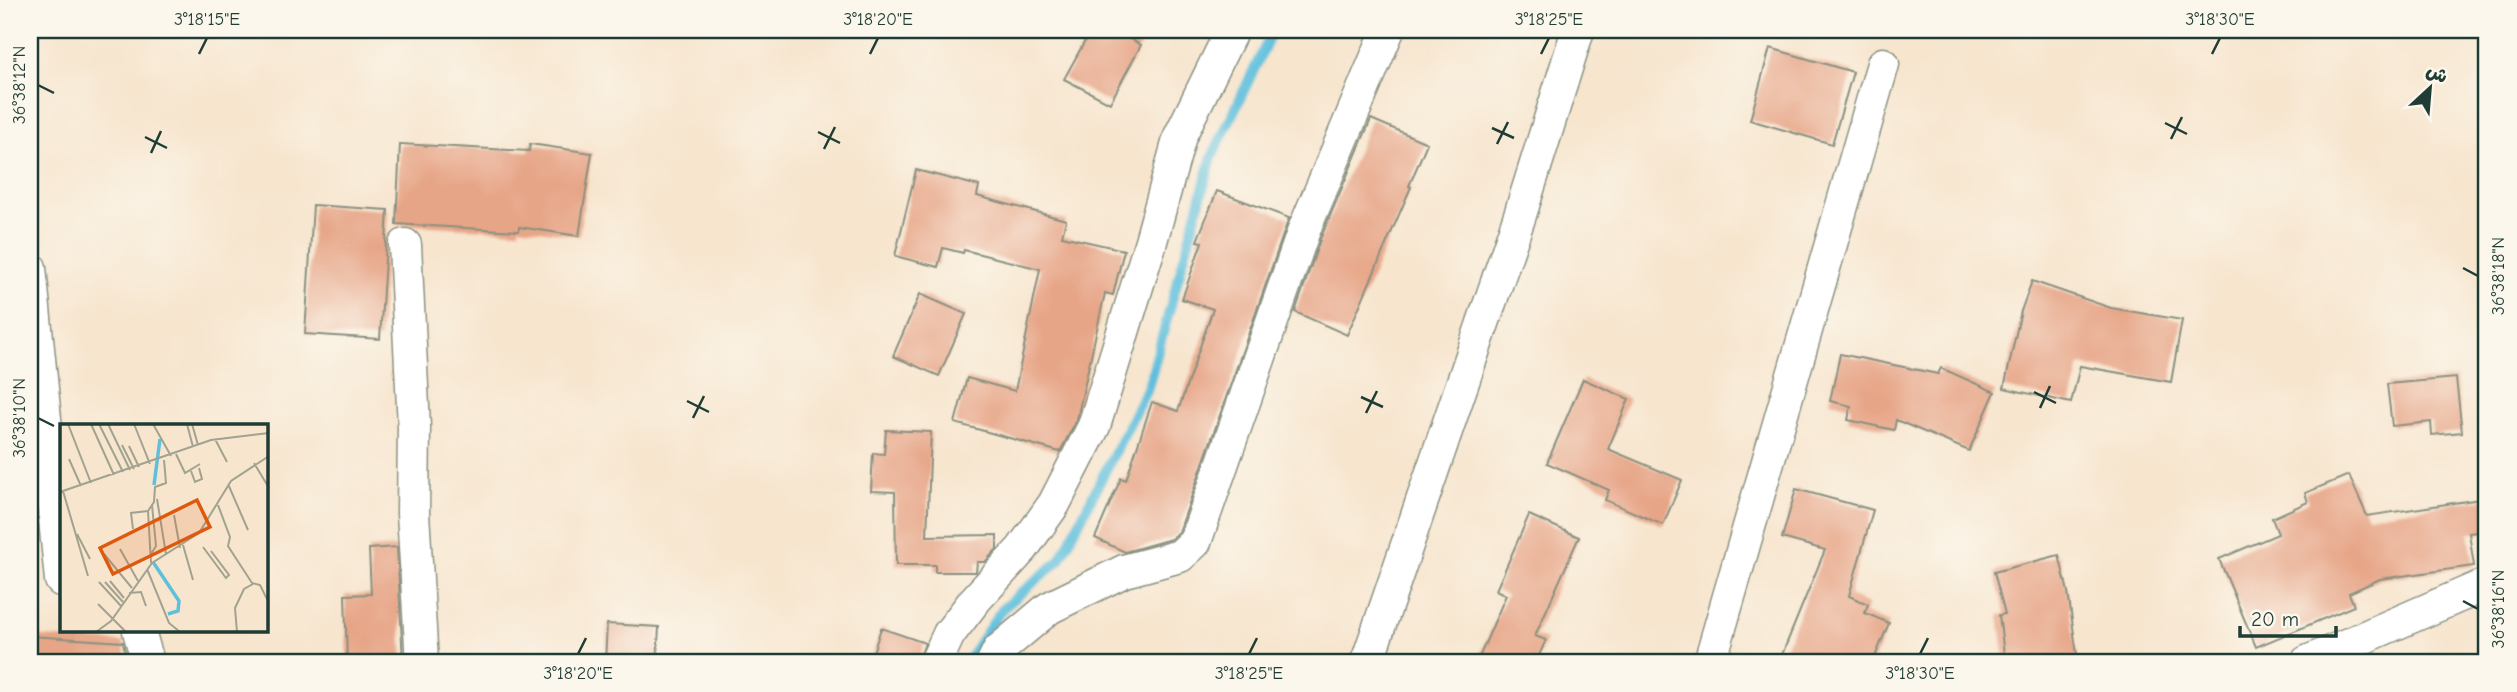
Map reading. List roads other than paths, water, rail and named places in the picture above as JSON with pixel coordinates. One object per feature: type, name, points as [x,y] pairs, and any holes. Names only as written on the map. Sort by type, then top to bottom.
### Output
[{"type":"street","points":[[936,662],[949,634],[975,600],[1022,549],[1054,504],[1094,426],[1180,136],[1232,30]]},
{"type":"street","points":[[993,662],[999,650],[1049,608],[1124,571],[1180,556],[1195,542],[1304,230],[1388,30]]},
{"type":"street","points":[[1367,662],[1520,215],[1578,30]]},
{"type":"street","points":[[1710,662],[1884,64]]},
{"type":"street","points":[[405,245],[414,427],[413,513],[422,662]]},
{"type":"street","points":[[30,268],[60,570]]},
{"type":"street","points":[[2308,662],[2487,584]]},
{"type":"street","points":[[139,632],[148,662]]},
{"type":"waterway","points":[[967,662],[1002,609],[1060,560],[1148,387],[1212,157],[1273,30]]}]
